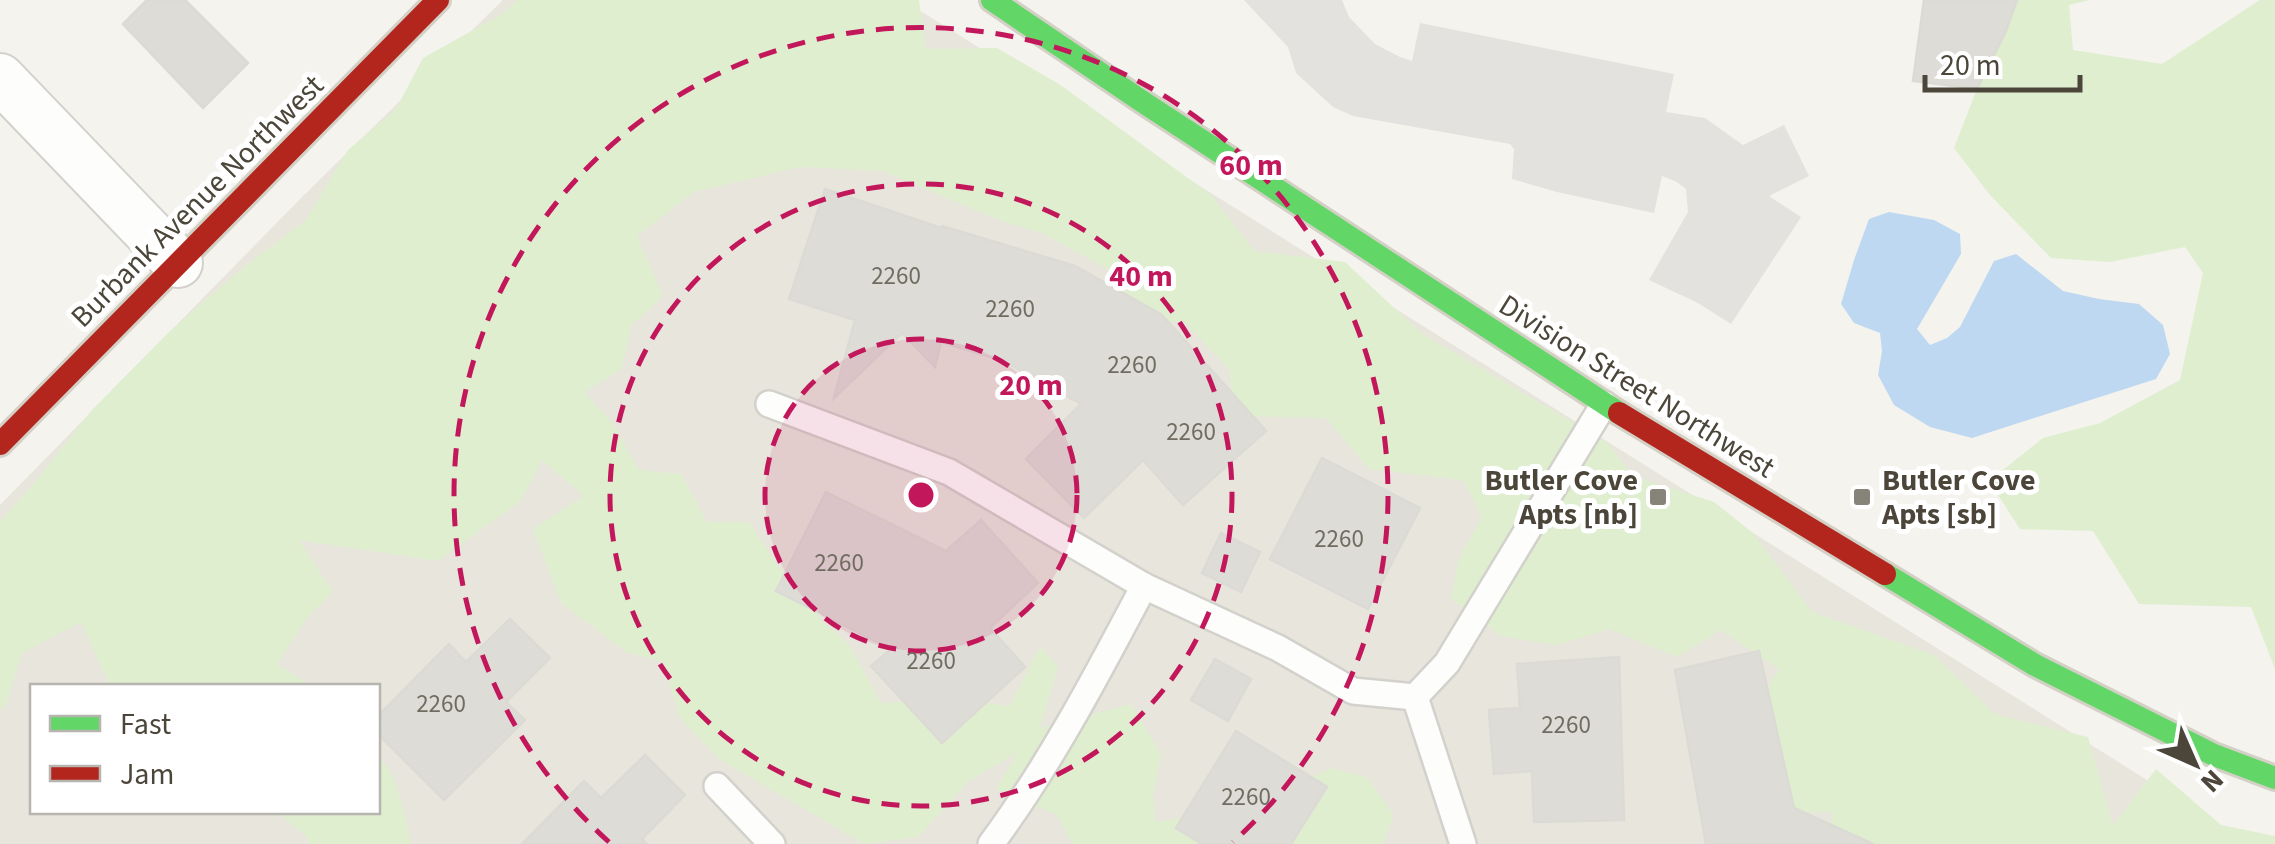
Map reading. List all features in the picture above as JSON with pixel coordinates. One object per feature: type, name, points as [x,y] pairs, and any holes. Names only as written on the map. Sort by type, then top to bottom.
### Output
[{"type":"street","name":"Burbank Avenue Northwest","points":[[0,444],[438,0]]},
{"type":"street","name":"Division Street Northwest","points":[[992,0],[1604,404],[2035,665],[2214,755],[2275,778]]},
{"type":"street","points":[[0,78],[178,264]]},
{"type":"lane","points":[[770,404],[949,472],[1144,586],[1278,648],[1353,691],[1415,697]]},
{"type":"lane","points":[[1415,697],[1447,663],[1604,404]]},
{"type":"lane","points":[[991,844],[1025,798],[1077,712],[1144,586]]},
{"type":"lane","points":[[1415,697],[1463,844]]},
{"type":"lane","points":[[717,786],[772,844]]},
{"type":"shaded area","points":[[503,0],[903,0],[2163,790],[2111,844],[0,844],[0,505],[303,196]]},
{"type":"shaded area","points":[[1244,0],[1342,0],[1349,17],[1375,44],[1412,61],[1420,23],[1674,74],[1666,112],[1705,118],[1743,145],[1784,125],[1809,176],[1769,196],[1801,217],[1731,324],[1649,280],[1688,212],[1686,189],[1677,182],[1662,176],[1654,213],[1512,179],[1514,149],[1510,144],[1353,116],[1333,107],[1296,73],[1288,47]]},
{"type":"green space","points":[[518,0],[919,0],[926,49],[997,48],[1062,86],[1211,195],[1254,251],[1345,262],[1421,333],[1608,443],[1633,476],[1714,502],[1753,533],[1812,612],[1934,655],[1995,714],[2088,737],[2113,826],[2156,769],[2221,825],[2275,836],[2275,844],[1834,844],[1831,811],[1768,815],[1750,716],[1779,669],[1721,630],[1677,657],[1610,629],[1557,645],[1501,636],[1451,599],[1459,559],[1482,517],[1463,480],[1369,469],[1326,418],[1233,416],[1230,370],[1184,321],[1135,324],[1108,269],[1042,233],[999,220],[883,171],[800,167],[694,192],[637,236],[663,296],[631,326],[622,369],[584,392],[613,424],[639,470],[681,474],[707,522],[749,522],[824,623],[849,644],[881,703],[951,698],[1010,706],[1040,646],[1058,667],[1040,728],[1131,704],[1161,754],[1153,795],[1156,822],[1225,812],[1332,768],[1368,778],[1394,815],[1383,844],[1072,844],[1057,815],[996,789],[1018,752],[969,781],[918,837],[864,844],[719,759],[679,717],[664,662],[626,652],[561,603],[533,529],[584,496],[542,460],[521,501],[438,561],[299,540],[333,592],[306,619],[277,664],[309,684],[109,684],[81,622],[22,653],[5,707],[0,708],[0,521],[91,411],[170,331],[245,266],[305,221],[348,150],[396,109],[423,58],[502,14]]},
{"type":"green space","points":[[2017,0],[2090,0],[2069,5],[2073,50],[2162,64],[2260,0],[2275,0],[2275,669],[2251,607],[2139,604],[2093,531],[2020,529],[1989,481],[2043,438],[2100,423],[2180,380],[2203,273],[2185,247],[2110,262],[2051,258],[1990,195],[1954,148]]},
{"type":"green space","points":[[380,760],[385,764],[396,784],[411,844],[310,844],[279,814],[380,814]]},
{"type":"water","points":[[1889,212],[1934,220],[1960,234],[1961,254],[1917,329],[1930,345],[1960,327],[1994,261],[2016,254],[2063,291],[2139,304],[2163,325],[2170,354],[2156,379],[1972,438],[1930,427],[1894,405],[1878,375],[1880,333],[1854,323],[1841,304],[1869,219]]},
{"type":"building","points":[[147,0],[185,0],[248,63],[203,108],[123,24]]},
{"type":"building","points":[[1924,0],[2017,0],[1977,89],[1913,81]]},
{"type":"building","points":[[825,189],[941,228],[1075,266],[1162,315],[1266,431],[1183,505],[1143,460],[1084,518],[1026,459],[1081,404],[1004,361],[941,342],[935,367],[902,333],[834,398],[855,320],[789,299]]},
{"type":"building","points":[[1322,458],[1420,508],[1368,609],[1270,559]]},
{"type":"building","points":[[826,492],[946,551],[981,520],[1038,583],[990,628],[1025,667],[942,743],[871,666],[891,649],[776,591]]},
{"type":"building","points":[[1221,533],[1260,552],[1241,592],[1202,573]]},
{"type":"building","points":[[510,619],[550,658],[506,702],[525,720],[444,800],[380,736],[380,714],[449,644],[466,662]]},
{"type":"building","points":[[1759,651],[1794,808],[1873,844],[1706,844],[1675,670]]},
{"type":"building","points":[[1619,657],[1624,820],[1534,822],[1532,771],[1494,774],[1489,710],[1520,708],[1517,664]]},
{"type":"building","points":[[1215,659],[1251,679],[1228,721],[1191,700]]},
{"type":"building","points":[[1236,731],[1327,787],[1291,844],[1202,844],[1176,828]]},
{"type":"building","points":[[645,755],[685,795],[642,839],[647,844],[522,844],[584,781],[601,798]]},
{"type":"traffic: fast","points":[[992,0],[1619,413]]},
{"type":"traffic: fast","points":[[1885,574],[2035,665],[2214,755],[2275,778]]},
{"type":"traffic: jam","points":[[0,444],[438,0]]},
{"type":"traffic: jam","points":[[1619,413],[1885,574]]},
{"type":"place","name":"Butler Cove Apts [nb]","points":[[1658,497]]},
{"type":"place","name":"Butler Cove Apts [sb]","points":[[1862,497]]}]
